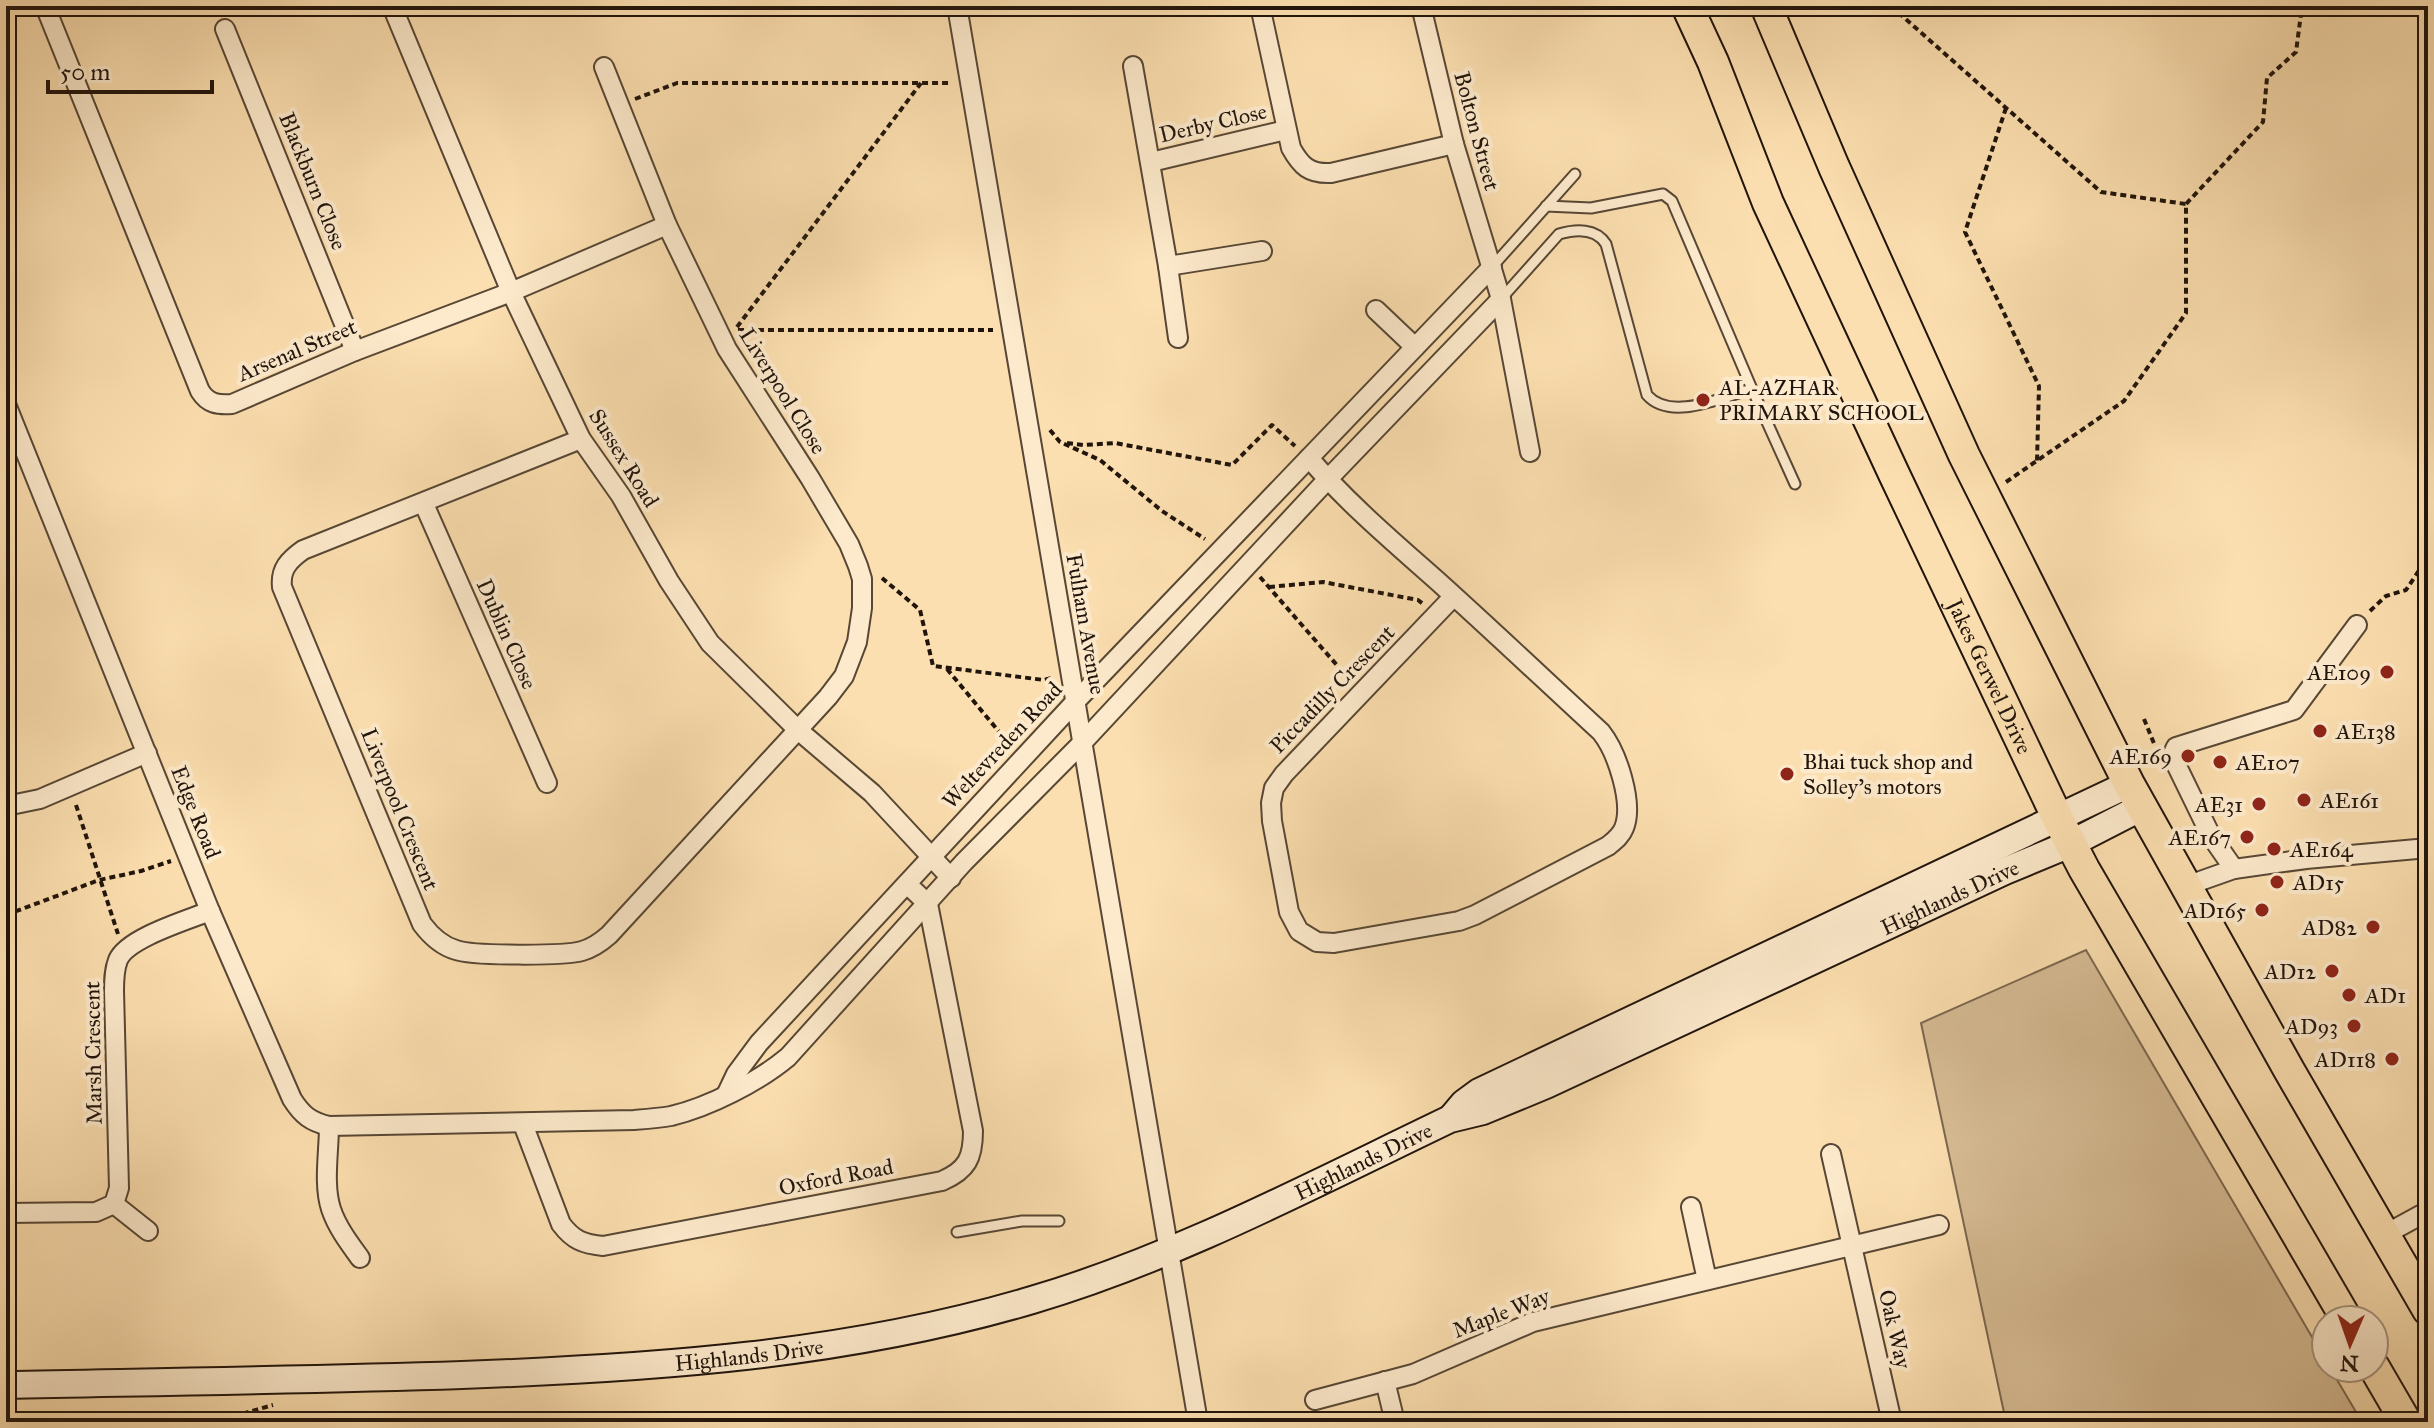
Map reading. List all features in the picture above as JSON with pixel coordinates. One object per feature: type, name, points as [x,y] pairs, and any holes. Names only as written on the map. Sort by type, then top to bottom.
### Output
[{"type":"main road","name":"Jakes Gerwel Drive","points":[[1687,6],[1713,62],[1768,203],[2064,831],[2338,1304]]},
{"type":"main road","points":[[1766,6],[1840,181],[1983,494],[2136,795],[2428,1310]]},
{"type":"main road","name":"Highlands Drive","points":[[6,1385],[584,1371],[747,1356],[842,1343],[1032,1300],[1169,1250],[1450,1119],[1479,1092],[1706,983],[1782,963],[2136,795]]},
{"type":"main road","points":[[2384,1384],[2406,1422]]},
{"type":"street","name":"Arsenal Street","points":[[45,6],[203,396],[214,403],[232,404],[355,351],[511,292],[667,225]]},
{"type":"street","name":"Sussex Road","points":[[392,6],[511,292],[581,439],[621,496],[669,581],[710,643],[798,730],[872,793],[951,878]]},
{"type":"street","name":"Fulham Avenue","points":[[957,6],[1198,1422]]},
{"type":"street","points":[[1260,6],[1286,130],[1291,148],[1303,167],[1323,174],[1454,144]]},
{"type":"street","name":"Bolton Street","points":[[1421,6],[1454,144],[1501,299],[1530,452]]},
{"type":"street","name":"Blackburn Close","points":[[225,29],[355,351]]},
{"type":"street","name":"Derby Close","points":[[1133,66],[1178,338]]},
{"type":"street","name":"Liverpool Close","points":[[604,67],[667,225],[727,349],[849,544],[862,579],[862,608],[852,659],[844,676],[798,730]]},
{"type":"street","name":"Derby Close","points":[[1151,162],[1286,130]]},
{"type":"street","points":[[1168,266],[1262,251]]},
{"type":"street","name":"Weltevreden Road","points":[[727,1093],[759,1043],[1075,702],[1492,267]]},
{"type":"street","points":[[360,1258],[343,1234],[328,1198],[329,1126],[523,1124],[670,1116],[700,1107],[753,1082],[788,1057],[951,878],[1501,299]]},
{"type":"street","points":[[1376,310],[1415,347]]},
{"type":"street","name":"Edge Road","points":[[7,410],[210,911],[292,1099],[302,1114],[315,1123],[329,1126]]},
{"type":"street","name":"Liverpool Crescent","points":[[581,439],[303,550],[288,562],[281,578],[282,587],[422,924],[443,944],[458,951],[474,953],[565,953],[597,945],[798,730]]},
{"type":"street","name":"Piccadilly Crescent","points":[[1309,458],[1327,480],[1454,596],[1601,732],[1610,744],[1627,802],[1627,819],[1621,833],[1608,846],[1475,915],[1459,921],[1334,943],[1311,940],[1299,931],[1289,912],[1272,821],[1272,795],[1284,774],[1454,596]]},
{"type":"street","name":"Dublin Close","points":[[424,504],[547,783]]},
{"type":"street","points":[[2234,869],[2211,836],[2172,756],[2176,747],[2294,710],[2357,625]]},
{"type":"street","points":[[6,806],[27,803],[147,753]]},
{"type":"street","points":[[2186,886],[2234,869],[2321,857],[2428,848]]},
{"type":"street","points":[[907,884],[928,904]]},
{"type":"street","name":"Oxford Road","points":[[523,1124],[561,1224],[571,1237],[585,1244],[603,1246],[942,1181],[957,1175],[967,1164],[973,1149],[973,1131],[928,904]]},
{"type":"street","points":[[123,951],[210,911]]},
{"type":"street","name":"Marsh Crescent","points":[[114,1204],[119,1188],[114,973],[123,951]]},
{"type":"street","name":"Oak Way","points":[[1831,1154],[1892,1422]]},
{"type":"street","points":[[6,1213],[96,1212],[114,1204],[148,1231]]},
{"type":"street","points":[[1691,1207],[1707,1280]]},
{"type":"street","points":[[2384,1235],[2428,1211]]},
{"type":"street","name":"Maple Way","points":[[1315,1400],[1440,1363],[1533,1322],[1939,1225]]},
{"type":"street","points":[[1385,1381],[1395,1422]]},
{"type":"lane","points":[[1492,267],[1575,174]]},
{"type":"lane","points":[[1546,206],[1591,208],[1658,194],[1669,197],[1795,484]]},
{"type":"lane","points":[[1501,299],[1559,234],[1594,233],[1606,244],[1647,395],[1653,403],[1672,409],[1684,408],[1752,389]]},
{"type":"lane","points":[[957,1232],[1022,1221],[1059,1221]]},
{"type":"path","points":[[1891,6],[2101,192],[2186,204]]},
{"type":"path","points":[[1983,494],[2006,483],[2124,401],[2186,313],[2186,204],[2263,122],[2267,78],[2296,52],[2302,6]]},
{"type":"path","points":[[619,104],[677,83],[970,83]]},
{"type":"path","points":[[921,83],[735,330],[1012,330]]},
{"type":"path","points":[[2006,108],[1965,232],[2039,386],[2037,461]]},
{"type":"path","points":[[1045,425],[1060,442],[1100,460],[1162,511],[1200,535],[1219,552]]},
{"type":"path","points":[[1060,442],[1083,445],[1115,443],[1232,465],[1272,425],[1309,458]]},
{"type":"path","points":[[2357,625],[2386,596],[2406,590],[2428,557]]},
{"type":"path","points":[[1249,564],[1361,693]]},
{"type":"path","points":[[862,579],[880,577],[920,610],[933,666],[1044,680]]},
{"type":"path","points":[[1269,587],[1323,582],[1418,600],[1436,614]]},
{"type":"path","points":[[946,668],[1015,751]]},
{"type":"path","points":[[70,785],[123,951]]},
{"type":"path","points":[[6,915],[99,880],[141,871],[188,855]]},
{"type":"shaded area","points":[[2086,950],[2310,1334],[2310,1384],[2339,1384],[2362,1422],[2006,1422],[1921,1023]]},
{"type":"place","name":"AL-AZHAR PRIMARY SCHOOL","points":[[1703,400]]},
{"type":"place","name":"AE109","points":[[2387,672]]},
{"type":"place","name":"AE138","points":[[2320,731]]},
{"type":"place","name":"AE169","points":[[2188,756]]},
{"type":"place","name":"AE107","points":[[2220,762]]},
{"type":"place","name":"Bhai tuck shop and Solley's motors","points":[[1787,774]]},
{"type":"place","name":"AE161","points":[[2304,800]]},
{"type":"place","name":"AE31","points":[[2259,804]]},
{"type":"place","name":"AE167","points":[[2247,837]]},
{"type":"place","name":"AE164","points":[[2274,849]]},
{"type":"place","name":"AD15","points":[[2277,882]]},
{"type":"place","name":"AD165","points":[[2262,910]]},
{"type":"place","name":"AD82","points":[[2373,927]]},
{"type":"place","name":"AD12","points":[[2332,971]]},
{"type":"place","name":"AD1","points":[[2349,995]]},
{"type":"place","name":"AD93","points":[[2354,1026]]},
{"type":"place","name":"AD118","points":[[2392,1059]]}]
